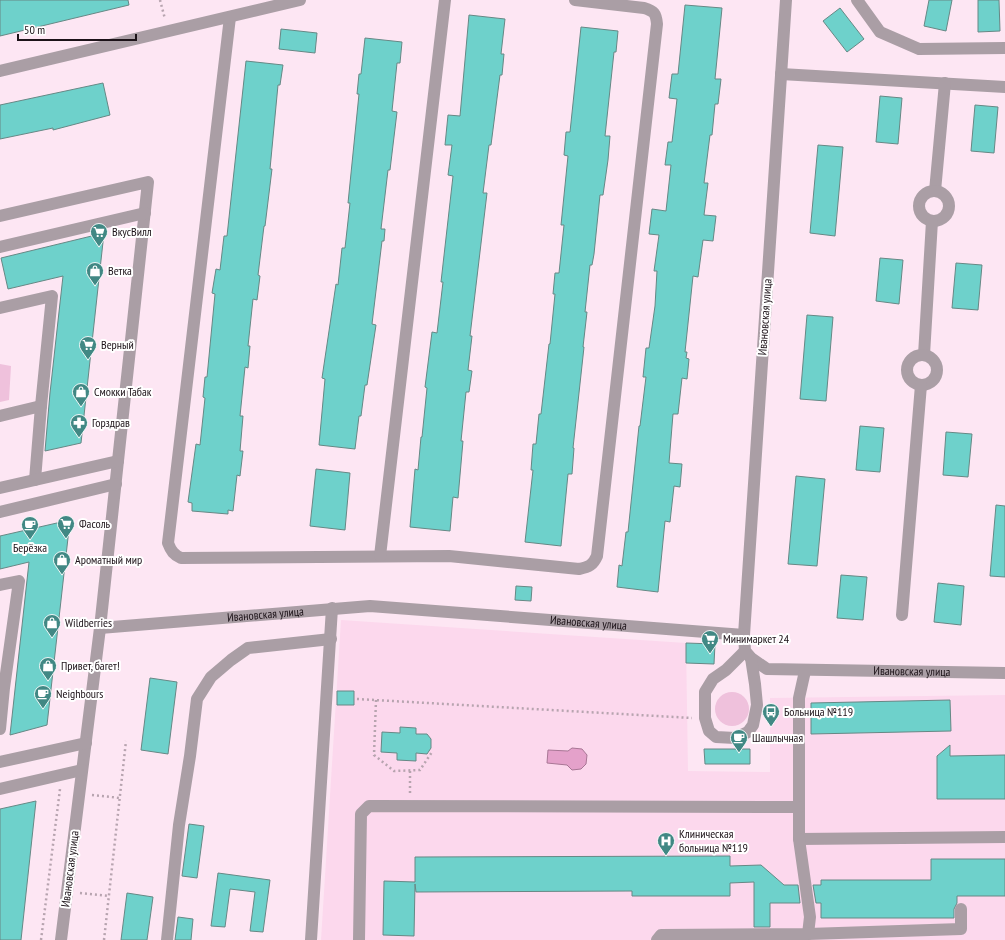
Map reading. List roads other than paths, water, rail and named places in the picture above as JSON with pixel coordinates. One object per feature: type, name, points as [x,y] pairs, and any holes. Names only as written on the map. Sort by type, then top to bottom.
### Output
[{"type":"street","points":[[0,71],[300,0]]},
{"type":"street","points":[[380,556],[445,0]]},
{"type":"street","points":[[230,17],[168,543],[171,551],[175,555],[182,558],[449,556],[579,569],[590,567],[597,556],[657,24],[656,16],[652,10],[575,0]]},
{"type":"street","name":"Ивановская улица","points":[[786,0],[744,635],[748,655],[767,669],[805,671],[1005,673]]},
{"type":"street","points":[[857,0],[880,32],[919,49],[1005,48]]},
{"type":"street","points":[[780,74],[1005,87]]},
{"type":"street","points":[[935,191],[945,83]]},
{"type":"street","points":[[0,216],[148,182],[100,628]]},
{"type":"street","points":[[935,191],[942,194],[947,200],[948,207],[946,215],[940,220],[932,221],[925,218],[920,212],[919,204],[921,197],[927,192],[935,191]]},
{"type":"street","points":[[0,247],[145,213]]},
{"type":"street","points":[[924,355],[932,221]]},
{"type":"street","points":[[0,308],[52,296],[35,480]]},
{"type":"street","points":[[924,355],[931,358],[936,364],[937,371],[934,378],[928,384],[921,385],[914,382],[909,376],[907,368],[910,361],[916,356],[924,355]]},
{"type":"street","points":[[902,615],[921,385]]},
{"type":"street","points":[[0,416],[41,406]]},
{"type":"street","points":[[0,488],[118,461]]},
{"type":"street","points":[[0,512],[116,484]]},
{"type":"street","points":[[0,585],[19,581],[2,688],[0,729]]},
{"type":"street","name":"Ивановская улица","points":[[62,940],[100,628],[370,606],[744,635]]},
{"type":"street","points":[[311,940],[332,608]]},
{"type":"street","points":[[167,940],[179,825],[190,756],[196,699],[211,677],[248,648],[331,639]]},
{"type":"street","points":[[748,655],[757,705],[753,725],[748,732],[735,738],[716,737],[709,731],[705,718],[705,692],[713,679],[748,655]]},
{"type":"street","points":[[805,671],[799,698],[799,839],[810,917],[808,934]]},
{"type":"street","points":[[0,762],[86,743]]},
{"type":"street","points":[[0,789],[82,770]]},
{"type":"street","points":[[359,940],[361,814],[369,806],[799,807]]},
{"type":"street","points":[[799,839],[1005,837]]},
{"type":"street","points":[[657,940],[661,935],[808,934],[961,929],[961,909]]},
{"type":"place","name":"ВкусВилл","points":[[99,247]]},
{"type":"place","name":"Ветка","points":[[95,286]]},
{"type":"place","name":"Верный","points":[[88,360]]},
{"type":"place","name":"Смокки Табак","points":[[81,407]]},
{"type":"place","name":"Горздрав","points":[[79,438]]},
{"type":"place","name":"Фасоль","points":[[66,539]]},
{"type":"place","name":"Берёзка","points":[[30,540]]},
{"type":"place","name":"Ароматный мир","points":[[62,575]]},
{"type":"place","name":"Wildberries","points":[[52,638]]},
{"type":"place","name":"Минимаркет 24","points":[[710,654]]},
{"type":"place","name":"Привет, багет!","points":[[48,681]]},
{"type":"place","name":"Neighbours","points":[[43,709]]},
{"type":"place","name":"Больница №119","points":[[771,727]]},
{"type":"place","name":"Шашлычная","points":[[739,753]]},
{"type":"place","name":"Клиническая больница №119","points":[[666,856]]}]
